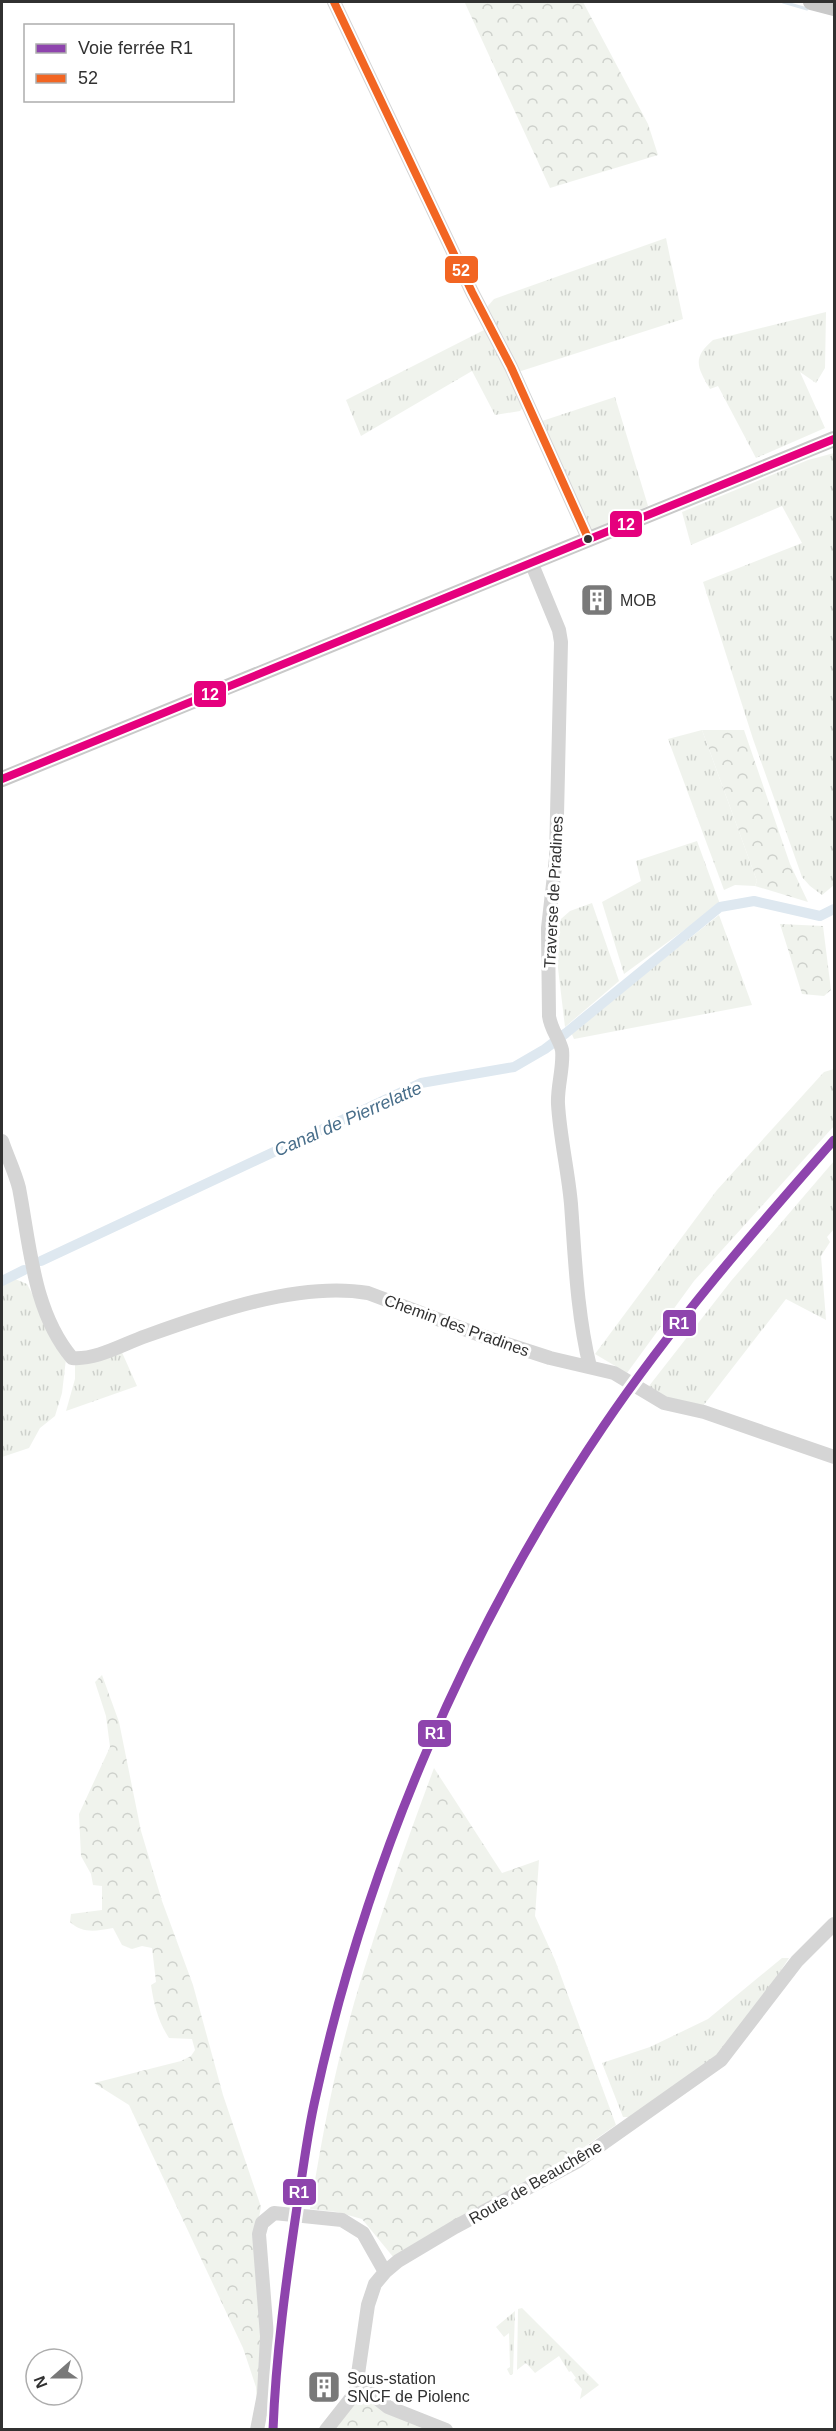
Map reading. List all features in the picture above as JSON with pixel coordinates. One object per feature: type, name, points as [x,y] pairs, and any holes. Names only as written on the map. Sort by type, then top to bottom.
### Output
[{"type":"main road","points":[[811,2],[834,8]]},
{"type":"main road","points":[[2,779],[834,439]]},
{"type":"street","points":[[334,2],[472,292],[511,367],[588,538]]},
{"type":"street","name":"Traverse de Pradines","points":[[531,562],[559,630],[561,642],[556,858],[548,928],[549,1016],[562,1057],[558,1080],[559,1121],[584,1334],[590,1366]]},
{"type":"street","name":"Chemin des Pradines","points":[[2,1141],[18,1185],[36,1286],[63,1347],[72,1358],[90,1357],[223,1310],[259,1301],[327,1290],[368,1293],[484,1337],[550,1358],[590,1366],[623,1377],[664,1402],[704,1412],[834,1457]]},
{"type":"street","name":"Route de Beauchêne","points":[[359,2385],[358,2374],[368,2305],[375,2284],[385,2272],[398,2261],[455,2227],[578,2161],[721,2060],[797,1961],[834,1924]]},
{"type":"street","points":[[257,2430],[264,2394],[267,2336],[259,2234],[262,2223],[268,2216],[281,2214],[342,2220],[363,2233],[385,2272]]},
{"type":"street","points":[[326,2430],[359,2385],[388,2407],[446,2430]]},
{"type":"green space","points":[[583,2],[648,124],[658,155],[550,188],[465,3]]},
{"type":"green space","points":[[666,238],[683,319],[518,372],[487,307],[494,299]]},
{"type":"green space","points":[[826,312],[825,368],[816,383],[800,372],[825,428],[756,458],[718,386],[710,389],[702,375],[699,358],[706,346],[713,340]]},
{"type":"green space","points":[[486,329],[524,406],[520,411],[495,415],[472,371],[361,436],[346,400]]},
{"type":"green space","points":[[615,397],[648,506],[591,532],[539,422]]},
{"type":"green space","points":[[834,453],[834,885],[822,895],[802,877],[753,739],[703,582],[802,543],[782,506],[691,545],[682,512],[808,460]]},
{"type":"green space","points":[[702,730],[757,881],[755,886],[735,885],[724,890],[668,739]]},
{"type":"green space","points":[[702,730],[744,730],[790,864],[808,902],[755,886],[757,881]]},
{"type":"green space","points":[[697,841],[720,904],[624,974],[602,902],[641,881],[636,861]]},
{"type":"green space","points":[[592,903],[619,981],[565,1027],[553,926],[570,911]]},
{"type":"green space","points":[[719,915],[752,1005],[574,1039],[571,1032]]},
{"type":"green space","points":[[780,924],[823,926],[831,990],[824,996],[802,994]]},
{"type":"green space","points":[[834,1069],[834,1126],[694,1281],[627,1373],[595,1354],[717,1190],[824,1072]]},
{"type":"green space","points":[[834,1161],[834,1229],[827,1237],[830,1242],[821,1256],[826,1320],[786,1299],[703,1406],[662,1397],[649,1386],[731,1281]]},
{"type":"green space","points":[[15,1279],[27,1284],[66,1359],[62,1393],[55,1416],[40,1428],[29,1448],[2,1457],[2,1286]]},
{"type":"green space","points":[[120,1348],[137,1386],[66,1411],[75,1379],[75,1363]]},
{"type":"green space","points":[[102,1675],[119,1722],[141,1831],[162,1901],[193,1985],[223,2095],[261,2207],[256,2232],[262,2379],[257,2411],[256,2387],[243,2348],[129,2105],[94,2083],[181,2061],[191,2056],[195,2050],[192,2039],[169,2038],[159,2019],[151,1985],[156,1982],[152,1948],[142,1946],[132,1949],[122,1945],[113,1928],[85,1930],[70,1922],[71,1914],[102,1910],[102,1886],[93,1885],[91,1874],[81,1856],[79,1814],[110,1747],[106,1716],[95,1682]]},
{"type":"green space","points":[[434,1768],[502,1873],[539,1860],[535,1916],[555,1960],[616,2125],[573,2155],[394,2258],[362,2219],[337,2212],[310,2209],[325,2124],[353,2006],[409,1835]]},
{"type":"green space","points":[[782,1958],[789,1958],[762,1999],[718,2054],[634,2117],[623,2117],[602,2063],[650,2047],[708,2019]]},
{"type":"green space","points":[[522,2308],[599,2385],[580,2399],[582,2389],[559,2356],[535,2373],[526,2363],[517,2370],[518,2309]]},
{"type":"green space","points":[[515,2311],[513,2374],[510,2375],[507,2369],[510,2367],[509,2333],[504,2337],[496,2327]]},
{"type":"green space","points":[[361,2393],[444,2430],[331,2430]]},
{"type":"waterway","points":[[783,2],[807,9]]},
{"type":"waterway","name":"Canal de Pierrelatte","points":[[41,1261],[421,1083],[514,1067],[545,1049],[566,1033],[720,907],[754,901],[820,916],[834,909]]},
{"type":"waterway","name":"Canal de Pierrelatte","points":[[2,1281],[24,1270]]},
{"type":"rail line","name":"R1","points":[[273,2430],[285,2290],[315,2100],[336,2011],[362,1923],[427,1750],[508,1584],[554,1504],[603,1427],[685,1316],[834,1140]]},
{"type":"transit line","name":"52","points":[[334,2],[472,292],[511,367],[588,538]]},
{"type":"transit line","name":"12","points":[[2,779],[834,439]]},
{"type":"place","name":"MOB","points":[[597,600]]},
{"type":"place","name":"Sous-station SNCF de Piolenc","points":[[324,2387]]}]
